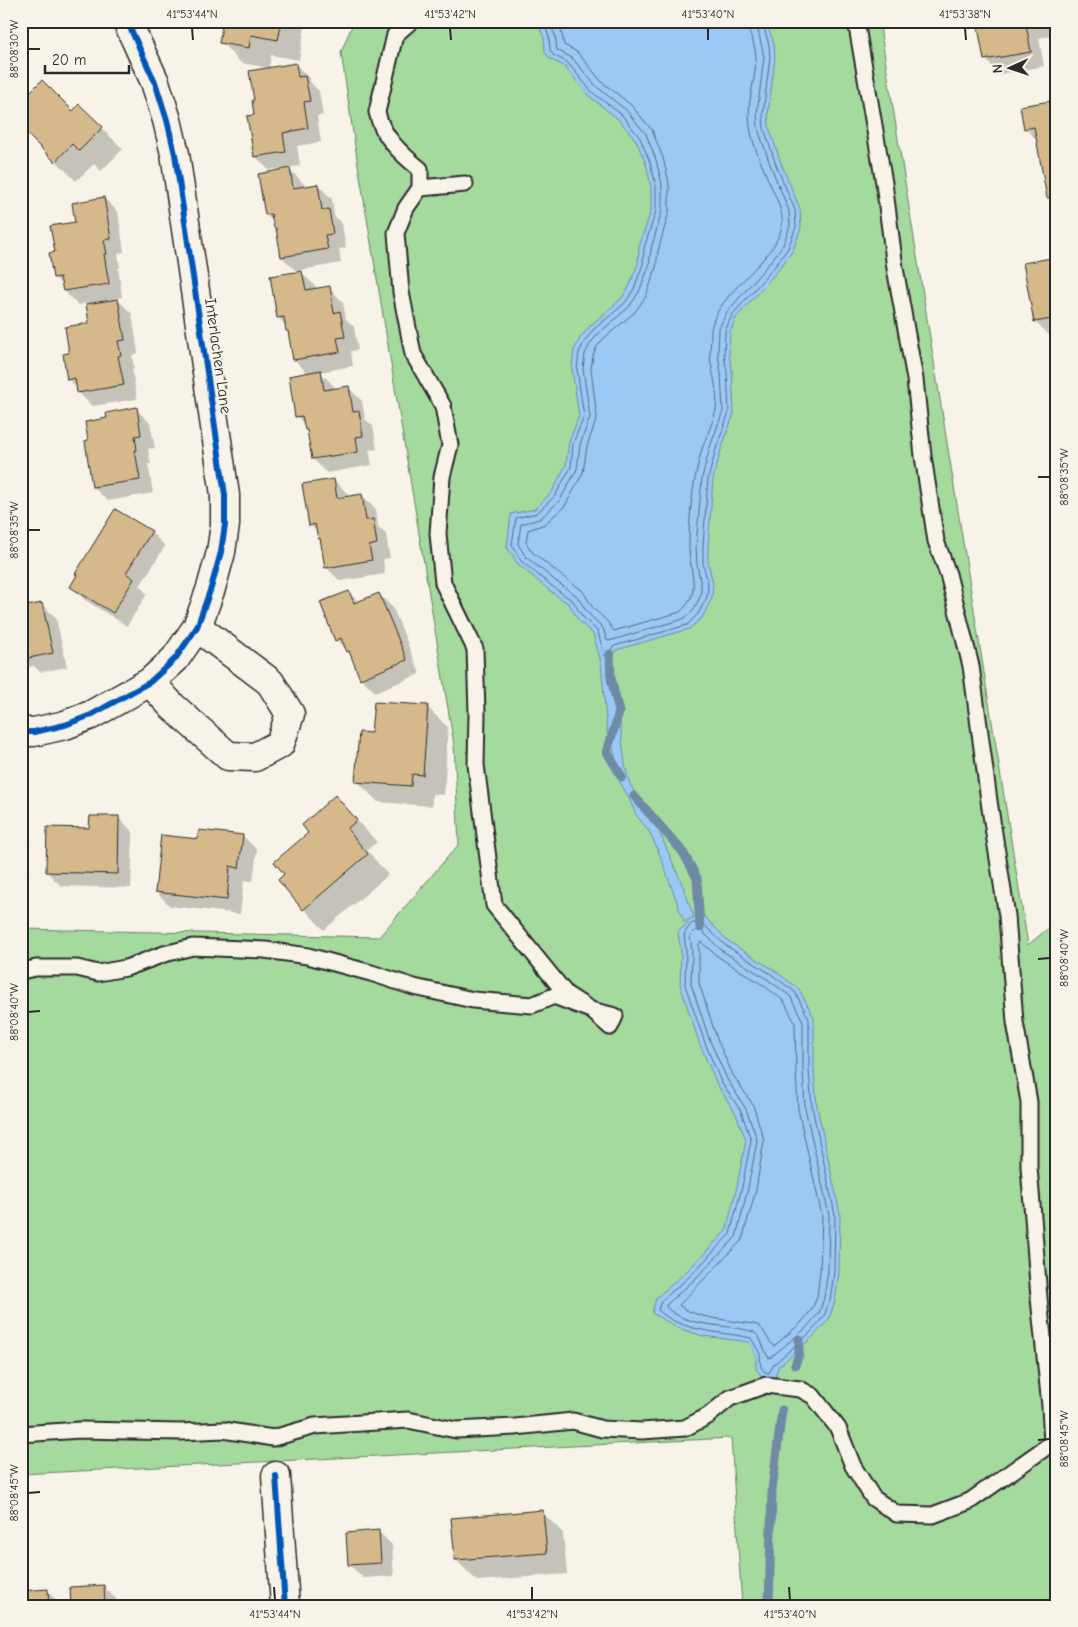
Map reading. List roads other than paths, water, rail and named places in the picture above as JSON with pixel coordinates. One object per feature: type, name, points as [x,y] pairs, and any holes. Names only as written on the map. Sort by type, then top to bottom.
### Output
[{"type":"street","name":"Interlachen Lane","points":[[21,732],[34,732],[65,725],[91,715],[150,682],[175,659],[198,627],[221,552],[225,525],[225,495],[175,154],[156,82],[127,21]]},
{"type":"street","points":[[150,682],[172,706],[228,756],[255,757],[280,744],[290,714],[270,682],[198,627]]},
{"type":"street","points":[[276,1476],[285,1606]]},
{"type":"lane","points":[[21,971],[36,968],[77,968],[98,973],[126,968],[164,954],[193,947],[265,950],[308,956],[372,973],[414,987],[473,1000],[532,1005],[554,996],[591,1010],[566,994],[494,904],[476,765],[478,713],[475,649],[443,583],[438,534],[442,477],[450,445],[443,406],[413,354],[401,292],[396,233],[406,208],[420,188],[420,169],[389,138],[380,123],[377,112],[395,35],[411,21]]},
{"type":"lane","points":[[21,1434],[80,1430],[162,1432],[223,1430],[273,1438],[314,1426],[408,1420],[456,1430],[515,1427],[573,1421],[602,1429],[642,1431],[685,1428],[708,1416],[730,1398],[766,1385],[800,1389],[813,1396],[838,1428],[853,1466],[873,1498],[897,1514],[933,1515],[970,1501],[1052,1443],[1032,1217],[1029,1102],[1015,1022],[1008,916],[990,808],[971,666],[948,574],[936,542],[923,456],[915,379],[895,268],[884,182],[856,21]]},
{"type":"lane","points":[[420,188],[466,184]]},
{"type":"water","points":[[537,21],[766,21],[774,44],[775,58],[768,114],[769,127],[781,163],[800,209],[801,228],[793,250],[780,268],[736,318],[730,332],[729,355],[732,371],[734,413],[713,479],[708,546],[708,562],[713,584],[712,598],[702,618],[689,629],[616,650],[609,670],[610,684],[620,722],[629,782],[648,817],[659,831],[683,886],[694,917],[684,922],[660,855],[649,831],[636,815],[617,777],[615,755],[607,731],[601,662],[593,634],[578,620],[569,604],[518,564],[507,547],[511,514],[535,509],[552,492],[566,465],[569,442],[579,416],[572,369],[574,350],[580,338],[590,326],[621,299],[629,287],[638,263],[639,247],[651,211],[651,187],[646,164],[636,140],[618,119],[588,95],[564,66],[550,59],[545,52],[544,38]]},
{"type":"water","points":[[703,915],[728,941],[774,970],[799,989],[814,1018],[814,1071],[817,1107],[840,1214],[839,1272],[835,1301],[829,1319],[814,1336],[778,1367],[775,1378],[763,1378],[756,1369],[756,1356],[749,1342],[703,1336],[678,1328],[652,1313],[656,1298],[685,1273],[726,1231],[746,1140],[736,1114],[717,1084],[700,1045],[680,985],[681,951],[678,932],[688,922]]},
{"type":"waterway","points":[[610,654],[611,678],[619,712],[607,752],[622,777]]},
{"type":"waterway","points":[[634,796],[683,852],[697,878],[700,928]]},
{"type":"waterway","points":[[795,1365],[799,1354],[799,1339]]},
{"type":"waterway","points":[[769,1606],[772,1490],[782,1410]]}]
